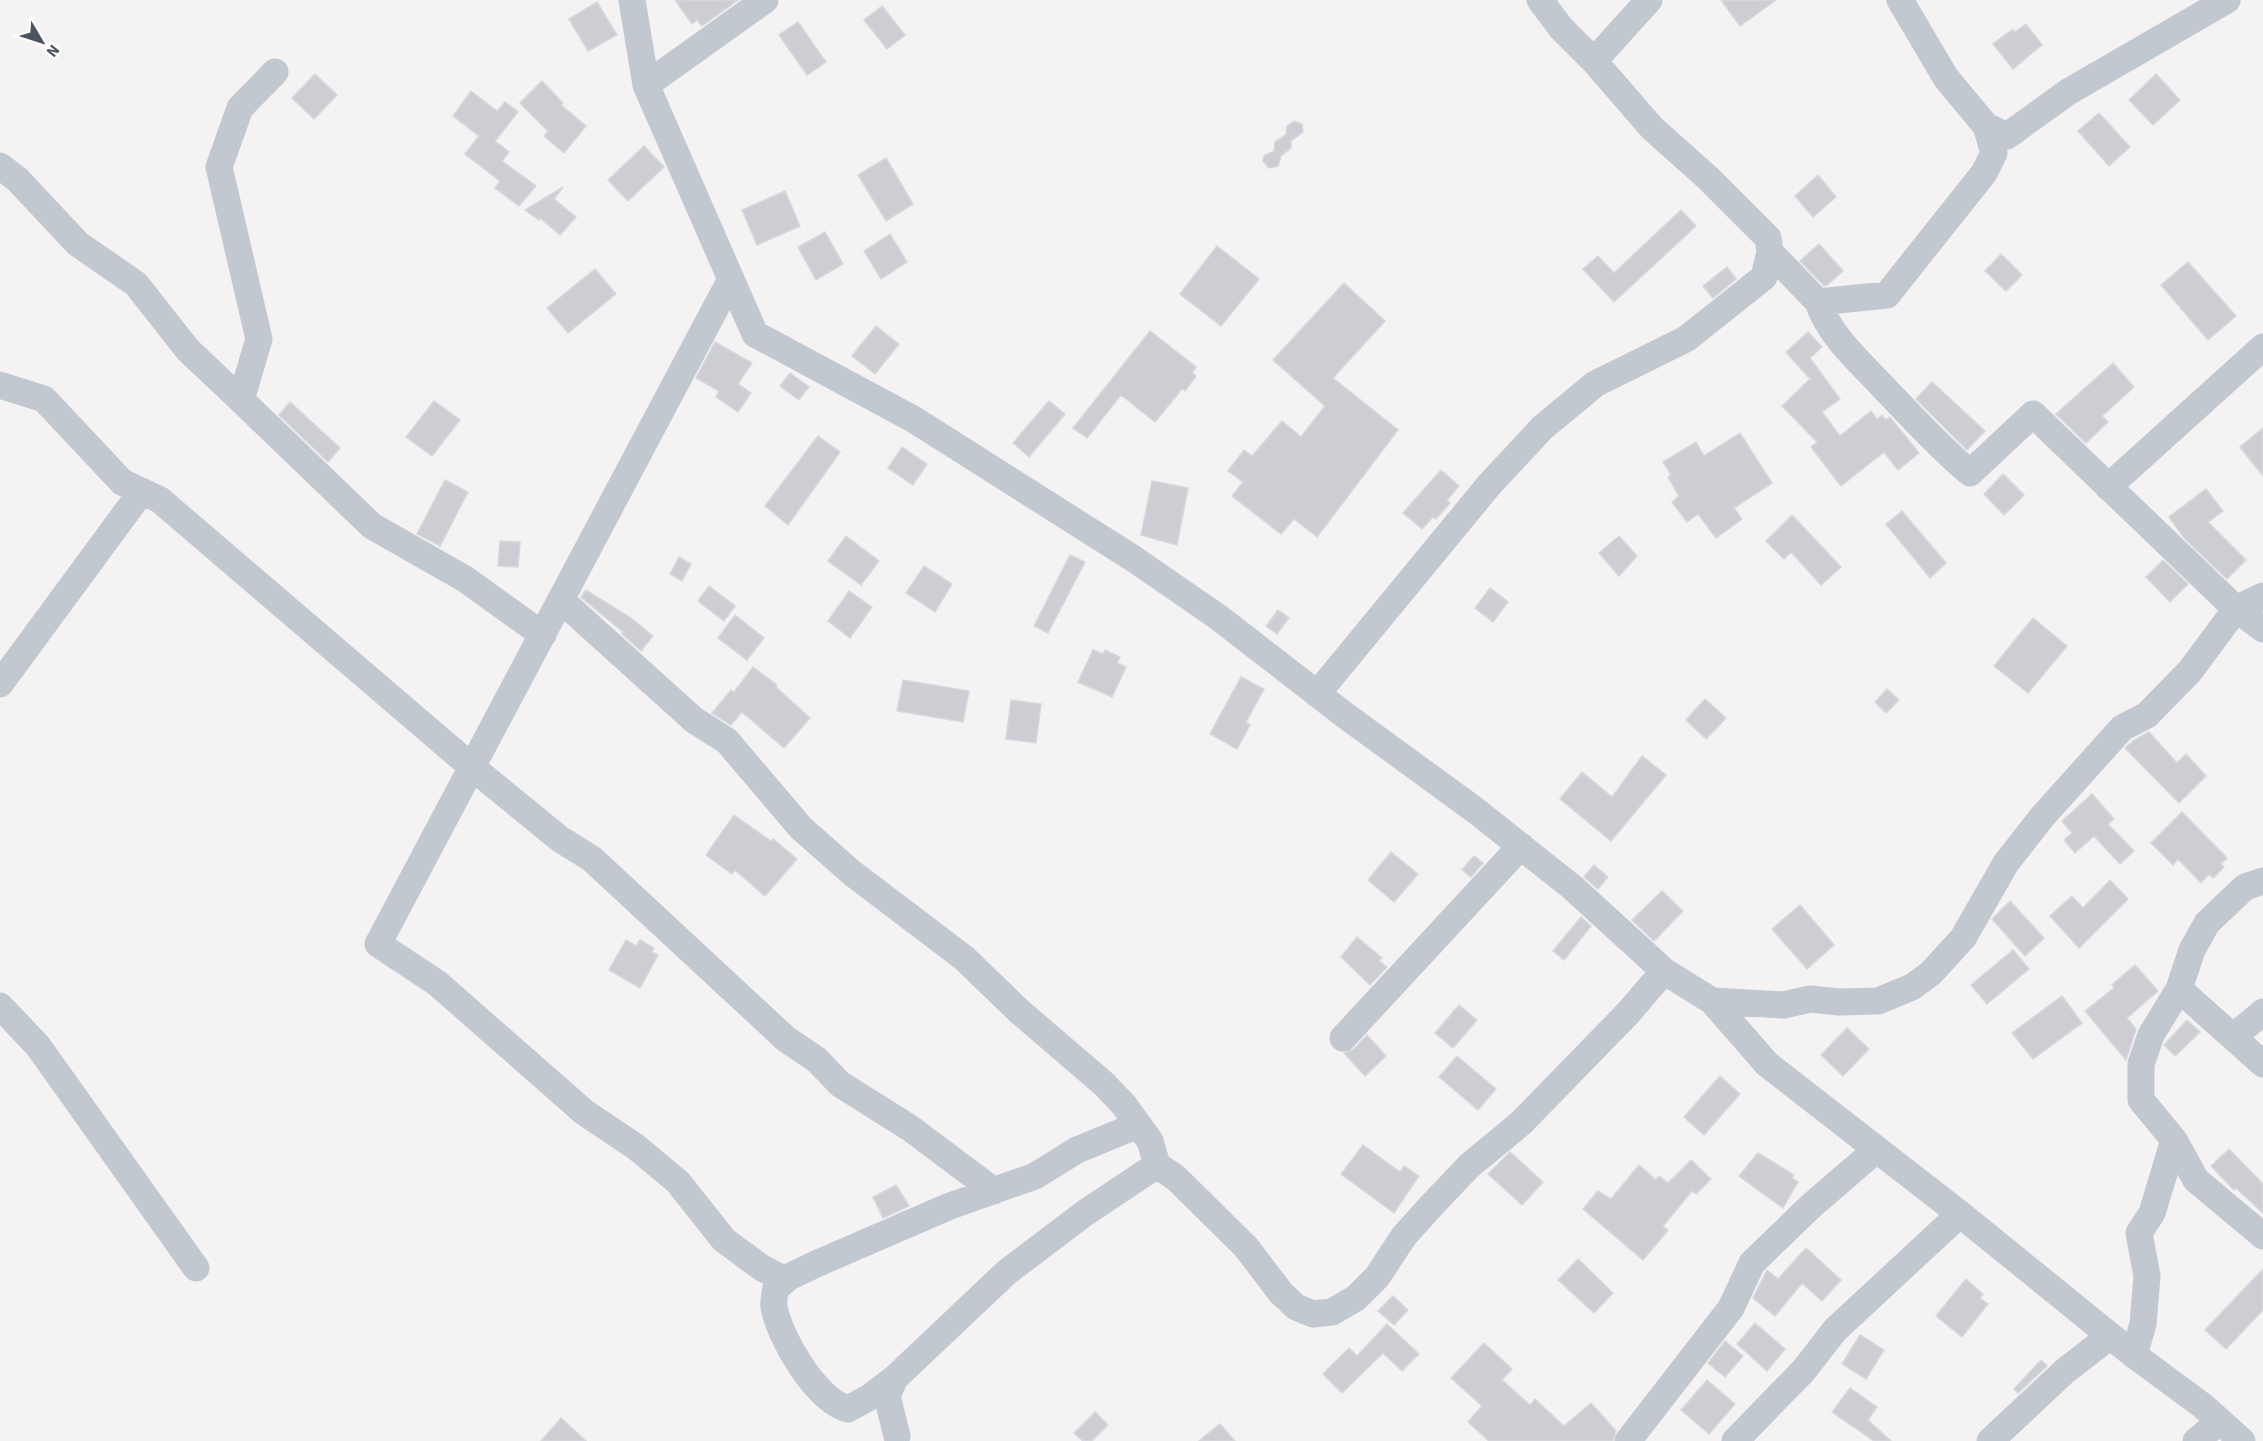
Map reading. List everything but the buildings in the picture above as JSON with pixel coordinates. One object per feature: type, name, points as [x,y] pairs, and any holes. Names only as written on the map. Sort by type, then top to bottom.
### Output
[{"type":"street","points":[[632,0],[646,85],[755,334],[913,419],[1134,559],[1218,616],[1572,887],[1664,971],[1712,1001],[1767,1064],[1960,1214],[2242,1441]]},
{"type":"street","points":[[646,85],[765,0]]},
{"type":"street","points":[[1317,694],[1489,485],[1542,428],[1595,384],[1686,339],[1764,277],[1770,252],[1768,238],[1708,178],[1652,128],[1594,61],[1561,28],[1540,0]]},
{"type":"street","points":[[1594,61],[1649,0]]},
{"type":"street","points":[[1818,302],[1887,295],[1984,173],[1994,153],[1986,126],[1946,78],[1900,0]]},
{"type":"street","points":[[1986,126],[2007,136],[2068,92],[2227,0]]},
{"type":"street","points":[[241,400],[259,339],[219,167],[240,108],[275,72]]},
{"type":"street","points":[[0,166],[18,180],[78,244],[136,284],[188,350],[372,526],[465,579],[543,634]]},
{"type":"street","points":[[1770,252],[1818,302],[1824,320],[1841,343],[1946,453],[1970,473],[2033,414],[2236,609],[2263,629]]},
{"type":"street","points":[[731,279],[378,944],[437,983],[584,1112],[636,1147],[678,1182],[724,1240],[762,1268],[785,1280]]},
{"type":"street","points":[[2108,487],[2263,347]]},
{"type":"street","points":[[0,385],[44,399],[122,482],[160,500],[473,768],[560,839],[592,859],[786,1039],[817,1060],[840,1084],[910,1128],[994,1191]]},
{"type":"street","points":[[0,684],[142,491]]},
{"type":"street","points":[[1712,1001],[1784,1005],[1810,999],[1839,1002],[1878,1001],[1912,987],[1931,973],[1963,938],[2006,862],[2042,817],[2122,728],[2148,715],[2190,671],[2236,609],[2263,596]]},
{"type":"street","points":[[561,600],[693,720],[727,741],[801,828],[852,873],[964,958],[1020,1012],[1104,1084],[1124,1105],[1150,1141],[1157,1165],[1176,1179],[1246,1247],[1281,1293],[1296,1307],[1313,1314],[1332,1312],[1356,1298],[1377,1276],[1404,1236],[1431,1206],[1469,1166],[1521,1123],[1629,1012],[1664,971]]},
{"type":"street","points":[[1343,1038],[1521,846]]},
{"type":"street","points":[[2263,881],[2245,888],[2207,923],[2192,950],[2179,989],[2151,1035],[2141,1064],[2141,1100],[2174,1140],[2196,1180],[2263,1236]]},
{"type":"street","points":[[2179,989],[2263,1064]]},
{"type":"street","points":[[0,1006],[38,1046],[196,1268]]},
{"type":"street","points":[[2233,1037],[2263,1012]]},
{"type":"street","points":[[1138,1125],[1077,1150],[1035,1176],[915,1220],[785,1280],[776,1288],[774,1306],[803,1371],[821,1393],[838,1406],[848,1409],[870,1397],[895,1378],[1007,1272],[1103,1200],[1157,1165]]},
{"type":"street","points":[[2134,1355],[2143,1324],[2147,1276],[2139,1233],[2152,1213],[2174,1140]]},
{"type":"street","points":[[1628,1441],[1731,1308],[1752,1263],[1811,1206],[1876,1150]]},
{"type":"street","points":[[1735,1441],[1804,1370],[1835,1330],[1960,1214]]},
{"type":"street","points":[[1990,1441],[2065,1371],[2110,1336]]},
{"type":"street","points":[[895,1378],[887,1396],[897,1436]]},
{"type":"street","points":[[2196,1441],[2220,1421]]}]
